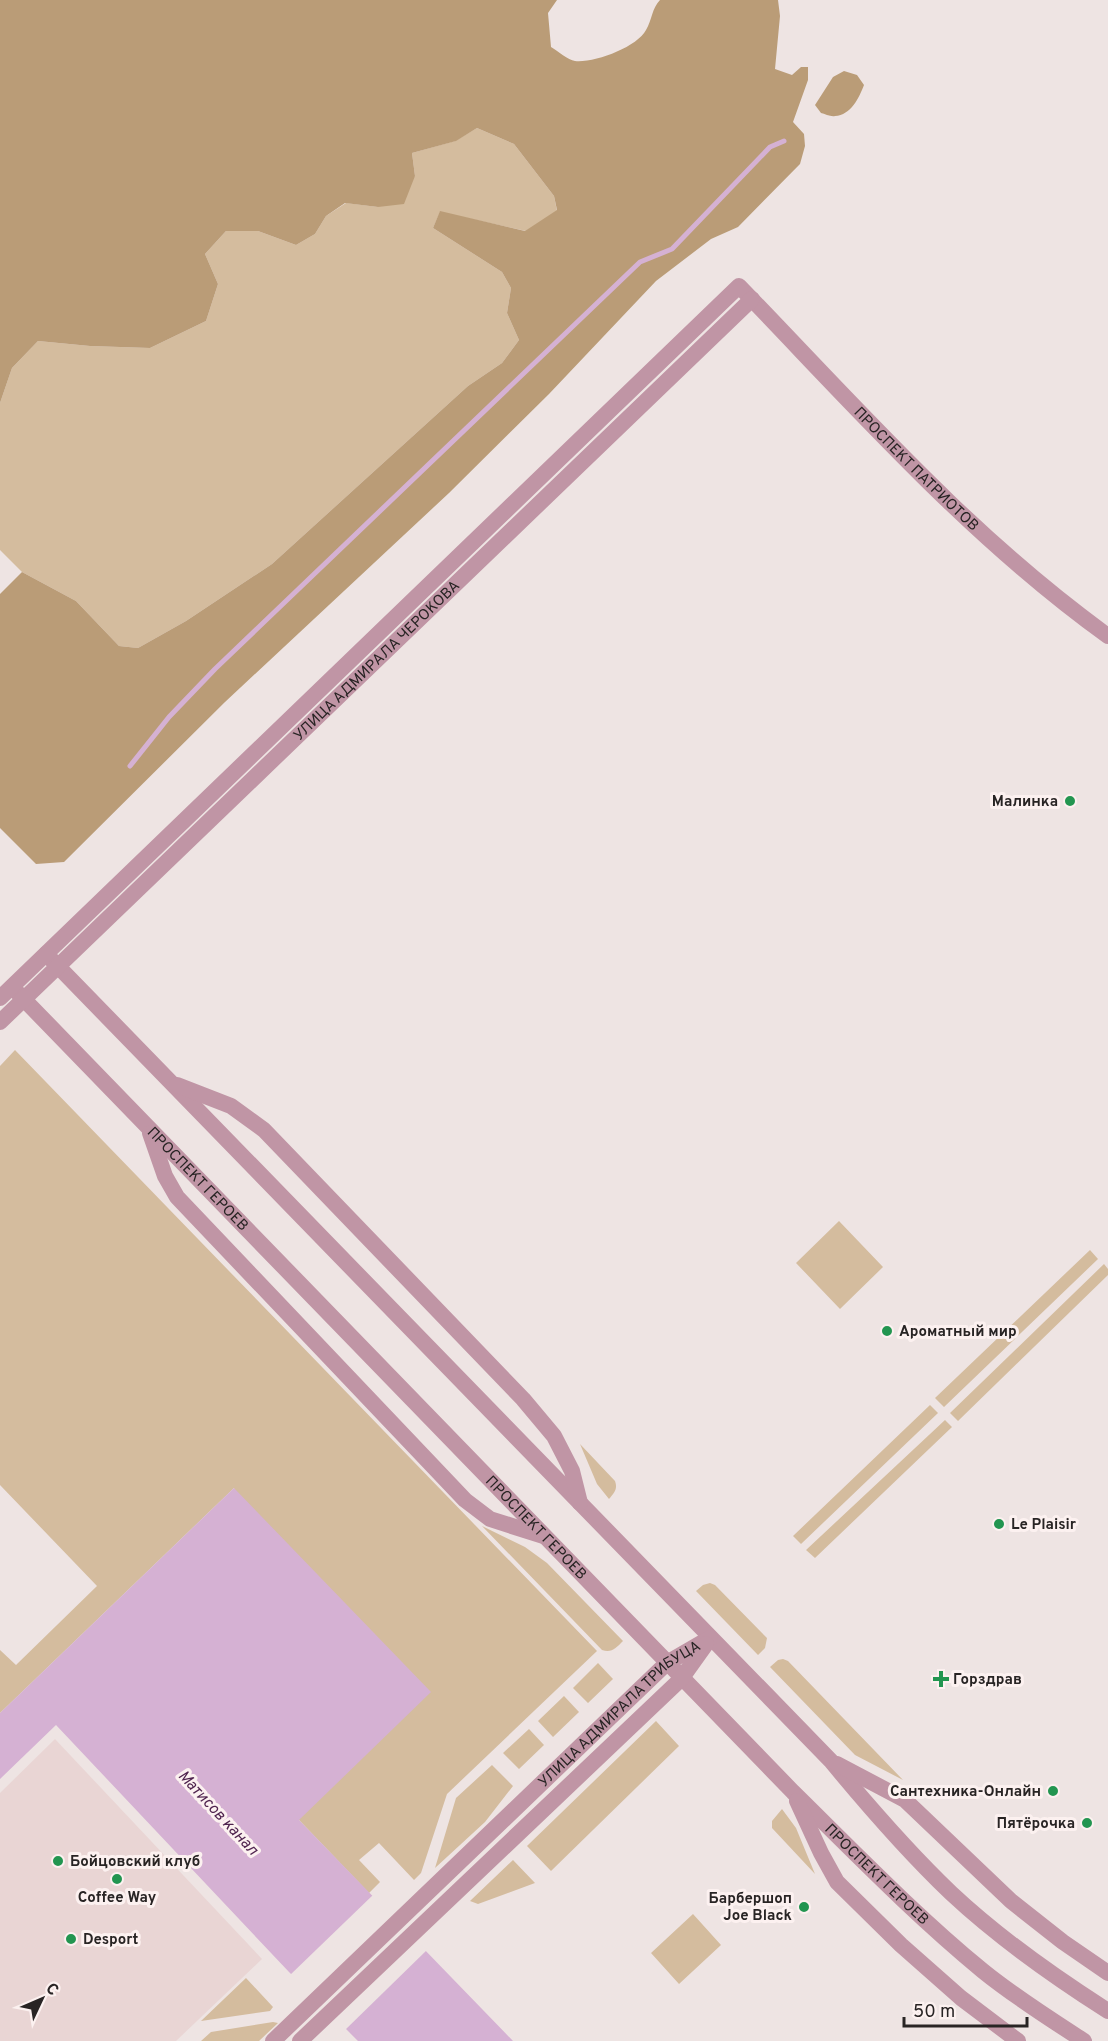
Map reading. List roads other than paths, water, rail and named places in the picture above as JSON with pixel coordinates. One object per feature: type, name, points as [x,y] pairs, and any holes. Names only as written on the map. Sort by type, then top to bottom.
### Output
[{"type":"street","name":"ПРОСПЕКТ ПАТРИОТОВ","points":[[739,286],[964,517],[1015,562],[1108,636]]},
{"type":"street","name":"УЛИЦА АДМИРАЛА ЧЕРОКОВА","points":[[52,960],[739,286]]},
{"type":"street","name":"УЛИЦА АДМИРАЛА ЧЕРОКОВА","points":[[0,1022],[12,995],[52,960],[752,299]]},
{"type":"street","points":[[52,960],[831,1761],[883,1823],[951,1893],[1006,1941],[1061,1982],[1108,2011]]},
{"type":"street","name":"ПРОСПЕКТ ГЕРОЕВ","points":[[12,995],[149,1129],[793,1792],[926,1921],[984,1971],[1084,2041]]},
{"type":"street","points":[[172,1083],[231,1106],[264,1130],[524,1399],[554,1436],[572,1471],[580,1503]]},
{"type":"street","points":[[149,1129],[165,1176],[177,1197],[465,1500],[490,1519],[544,1536]]},
{"type":"street","name":"УЛИЦА АДМИРАЛА ТРИБУЦА","points":[[273,2041],[667,1663],[710,1638]]},
{"type":"street","name":"УЛИЦА АДМИРАЛА ТРИБУЦА","points":[[300,2041],[681,1679],[710,1638]]},
{"type":"street","points":[[831,1761],[905,1800],[1011,1901],[1063,1942],[1108,1973]]},
{"type":"street","points":[[793,1792],[837,1882],[961,1998],[1018,2041]]},
{"type":"water","name":"Матисов канал","points":[[234,1488],[431,1692],[299,1820],[513,2041],[358,2041],[289,1972],[56,1725],[0,1779],[0,1713]]},
{"type":"waterway","points":[[130,766],[169,717],[215,669],[640,262],[672,249],[770,147],[784,141]]},
{"type":"place","name":"Малинка","points":[[1070,801]]},
{"type":"place","name":"Ароматный мир","points":[[887,1331]]},
{"type":"place","name":"Le Plaisir","points":[[999,1524]]},
{"type":"place","name":"Горздрав","points":[[941,1679]]},
{"type":"place","name":"Сантехника-Онлайн","points":[[1053,1791]]},
{"type":"place","name":"Пятёрочка","points":[[1087,1823]]},
{"type":"place","name":"Бойцовский клуб","points":[[58,1861]]},
{"type":"place","name":"Coffee Way","points":[[117,1879]]},
{"type":"place","name":"Барбершоп Joe Black","points":[[804,1907]]},
{"type":"place","name":"Desport","points":[[71,1939]]}]
